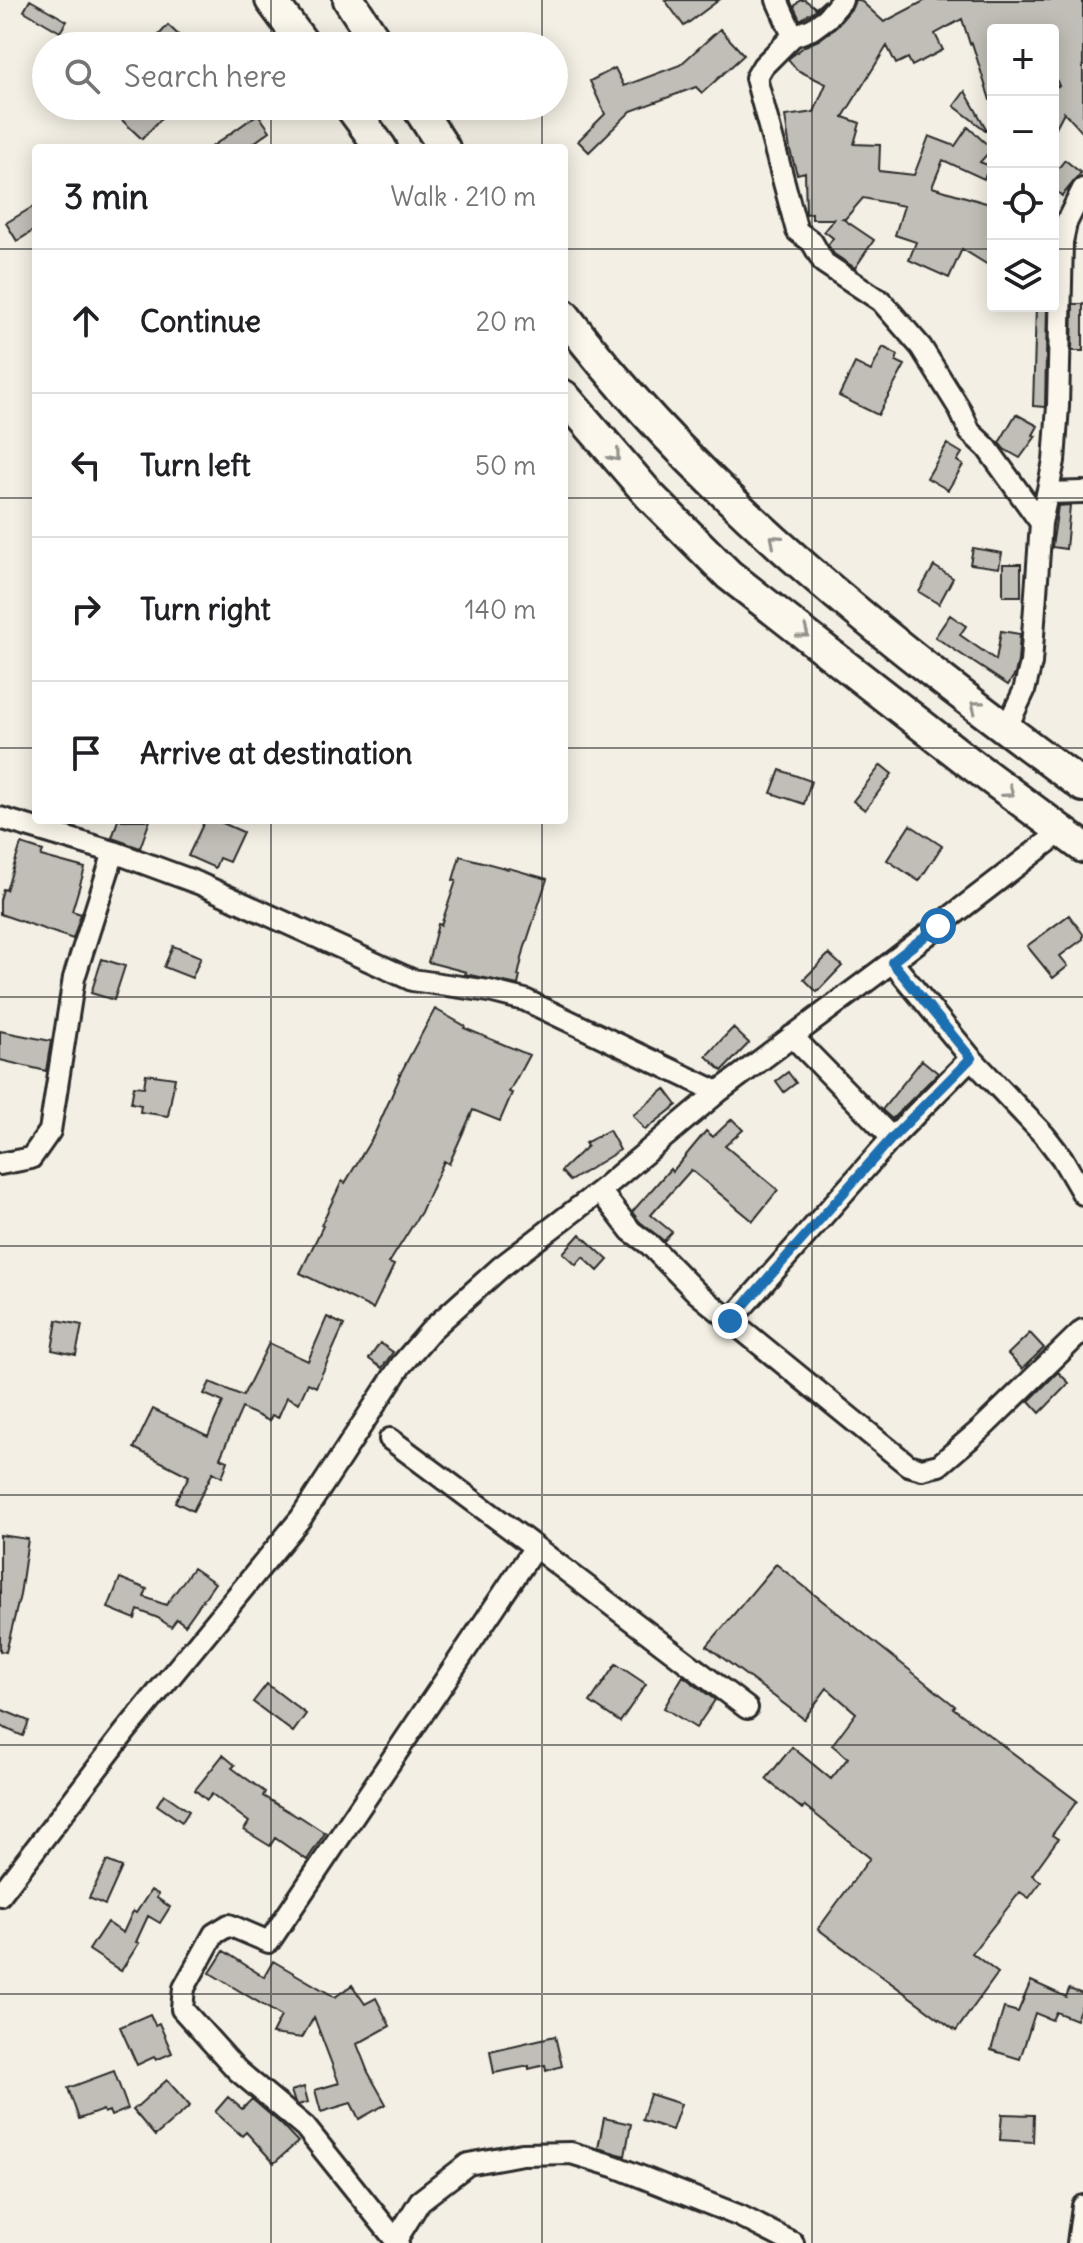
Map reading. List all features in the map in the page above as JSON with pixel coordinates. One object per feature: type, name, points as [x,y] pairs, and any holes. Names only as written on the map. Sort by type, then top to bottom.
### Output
[{"type":"highway","points":[[271,0],[295,32]]},
{"type":"highway","points":[[349,0],[370,32]]},
{"type":"highway","points":[[360,120],[378,144]]},
{"type":"highway","points":[[426,120],[441,144]]},
{"type":"highway","points":[[568,320],[666,435],[746,514],[854,609],[1083,786]]},
{"type":"highway","points":[[568,401],[650,496],[729,575],[1072,839]]},
{"type":"street","points":[[777,0],[793,36]]},
{"type":"street","points":[[842,0],[827,18],[812,29],[793,36],[763,66],[756,78],[797,231],[812,242],[824,263],[881,301],[921,347],[959,408],[970,432],[987,448],[1041,523]]},
{"type":"street","points":[[1006,729],[1024,691],[1031,663],[1041,523],[1054,461],[1062,242],[1066,223],[1083,189]]},
{"type":"street","points":[[1047,493],[1083,492]]},
{"type":"street","points":[[0,818],[114,852],[198,883],[412,980],[489,991],[525,1000],[718,1092]]},
{"type":"street","points":[[0,1895],[125,1732],[301,1518],[401,1365],[432,1329],[501,1267],[600,1191],[718,1092],[892,962],[1072,839]]},
{"type":"street","points":[[0,1164],[31,1158],[50,1131],[74,978],[114,852]]},
{"type":"street","points":[[892,962],[971,1058],[1045,1136],[1083,1194]]},
{"type":"street","points":[[792,1036],[892,1138]]},
{"type":"street","points":[[730,1321],[892,1138],[971,1058]]},
{"type":"street","points":[[600,1191],[631,1231],[650,1245],[697,1293],[908,1465],[922,1469],[939,1465],[981,1429],[1083,1330]]},
{"type":"street","points":[[390,1439],[747,1708]]},
{"type":"street","points":[[535,1547],[269,1942],[229,1925],[214,1934],[184,1988],[182,2009],[237,2070],[305,2127],[397,2242],[420,2201],[468,2164],[522,2154],[571,2153],[614,2166],[740,2216],[793,2243]]},
{"type":"street","points":[[1078,2243],[1083,2206]]},
{"type":"building","points":[[30,0],[67,21],[60,32],[24,11]]},
{"type":"building","points":[[665,0],[719,0],[684,26]]},
{"type":"building","points":[[800,0],[816,8],[825,0],[818,8],[800,20],[794,7]]},
{"type":"building","points":[[855,0],[860,0],[884,22],[926,0],[1083,0],[1083,133],[1064,112],[1059,122],[1059,24],[987,24],[987,90],[962,19],[935,34],[943,50],[912,66],[908,58],[896,64],[887,46],[843,117],[860,123],[854,144],[880,145],[879,171],[914,175],[929,136],[955,146],[968,127],[987,144],[987,154],[980,162],[987,165],[984,179],[943,160],[932,187],[987,203],[987,264],[962,249],[949,278],[909,260],[916,242],[895,235],[904,206],[863,198],[843,219],[874,240],[855,268],[834,254],[828,245],[833,238],[824,231],[834,219],[812,219],[812,213],[806,214],[805,172],[797,174],[785,116],[814,112],[826,84],[797,70],[788,59],[835,28]]},
{"type":"building","points":[[168,25],[175,32],[162,32]]},
{"type":"building","points":[[720,29],[744,55],[702,93],[696,87],[631,111],[589,152],[578,141],[605,114],[590,81],[615,68],[624,86],[680,65]]},
{"type":"building","points":[[965,91],[987,131],[954,106]]},
{"type":"building","points":[[122,120],[160,120],[142,139]]},
{"type":"building","points":[[250,120],[262,120],[270,131],[252,144],[216,144]]},
{"type":"building","points":[[1065,160],[1081,173],[1062,196],[1059,193],[1059,168]]},
{"type":"building","points":[[32,207],[32,232],[17,241],[6,223]]},
{"type":"building","points":[[1073,304],[1083,304],[1083,351],[1072,351]]},
{"type":"building","points":[[1036,312],[1047,312],[1045,407],[1033,406]]},
{"type":"building","points":[[883,347],[898,355],[896,361],[905,365],[878,415],[839,396],[855,363],[871,371]]},
{"type":"building","points":[[1016,414],[1038,426],[1033,435],[1036,436],[1020,458],[999,443]]},
{"type":"building","points":[[947,444],[962,453],[957,461],[963,465],[948,490],[927,478]]},
{"type":"building","points":[[1070,505],[1066,549],[1052,547],[1058,506]]},
{"type":"building","points":[[973,548],[1002,553],[999,568],[970,564]]},
{"type":"building","points":[[1003,564],[1021,564],[1021,596],[1003,596]]},
{"type":"building","points":[[934,566],[953,578],[939,604],[919,592]]},
{"type":"building","points":[[950,615],[966,626],[960,635],[996,660],[1001,631],[1020,634],[1015,674],[1008,685],[935,637]]},
{"type":"building","points":[[881,765],[892,774],[865,810],[853,801]]},
{"type":"building","points":[[780,770],[811,781],[804,804],[771,793]]},
{"type":"building","points":[[117,824],[149,824],[140,848],[112,838]]},
{"type":"building","points":[[203,824],[225,824],[243,832],[229,862],[219,858],[215,868],[188,856]]},
{"type":"building","points":[[910,825],[942,846],[919,881],[887,860]]},
{"type":"building","points":[[21,844],[43,851],[41,856],[85,868],[72,911],[81,914],[73,939],[0,914],[3,889],[6,890]]},
{"type":"building","points":[[460,856],[547,879],[524,950],[518,985],[465,974],[428,962],[438,924],[441,925],[456,881],[453,880]]},
{"type":"building","points":[[1069,915],[1083,934],[1083,939],[1060,956],[1068,966],[1053,978],[1027,946]]},
{"type":"building","points":[[173,946],[201,957],[192,978],[164,967]]},
{"type":"building","points":[[829,954],[842,966],[817,992],[804,979]]},
{"type":"building","points":[[102,959],[125,966],[114,1000],[91,993]]},
{"type":"building","points":[[435,1009],[464,1028],[529,1055],[509,1092],[512,1093],[500,1121],[473,1110],[449,1164],[444,1161],[421,1212],[389,1263],[394,1265],[373,1309],[300,1273],[342,1181],[345,1183],[374,1135],[398,1078]]},
{"type":"building","points":[[733,1028],[749,1043],[722,1071],[706,1056]]},
{"type":"building","points":[[0,1031],[51,1041],[46,1071],[0,1060]]},
{"type":"building","points":[[922,1060],[938,1073],[892,1119],[882,1110]]},
{"type":"building","points":[[788,1072],[796,1083],[784,1092],[776,1081]]},
{"type":"building","points":[[146,1074],[175,1078],[168,1116],[140,1112],[141,1105],[131,1103],[134,1086],[144,1087]]},
{"type":"building","points":[[665,1089],[677,1105],[645,1130],[633,1115]]},
{"type":"building","points":[[732,1119],[743,1130],[725,1146],[778,1190],[753,1221],[691,1170],[651,1215],[672,1232],[664,1241],[632,1212],[670,1169],[672,1172],[706,1131],[713,1137]]},
{"type":"building","points":[[609,1130],[620,1150],[570,1181],[561,1171],[587,1146],[585,1143]]},
{"type":"building","points":[[580,1234],[608,1260],[598,1271],[583,1257],[576,1265],[563,1253]]},
{"type":"building","points":[[327,1317],[344,1325],[316,1387],[308,1383],[299,1403],[287,1397],[278,1418],[272,1415],[269,1421],[242,1408],[220,1458],[228,1461],[222,1477],[213,1472],[193,1511],[175,1502],[189,1476],[134,1448],[153,1409],[208,1436],[223,1402],[204,1394],[210,1382],[243,1396],[269,1343],[308,1361]]},
{"type":"building","points":[[57,1320],[82,1325],[76,1355],[52,1350]]},
{"type":"building","points":[[1030,1333],[1044,1348],[1022,1369],[1008,1354]]},
{"type":"building","points":[[380,1343],[393,1352],[382,1368],[369,1359]]},
{"type":"building","points":[[1058,1372],[1069,1383],[1040,1413],[1029,1401]]},
{"type":"building","points":[[0,1535],[28,1539],[20,1595],[6,1652],[0,1651]]},
{"type":"building","points":[[776,1564],[955,1706],[953,1708],[1077,1801],[1052,1835],[1058,1839],[1032,1875],[1041,1882],[1029,1898],[1020,1892],[972,1953],[998,1973],[956,2031],[818,1929],[870,1858],[766,1779],[792,1747],[831,1779],[848,1758],[832,1745],[856,1713],[827,1688],[804,1719],[707,1646]]},
{"type":"building","points":[[193,1568],[215,1583],[185,1625],[177,1619],[171,1627],[138,1610],[135,1619],[108,1608],[120,1578],[147,1589],[144,1597],[166,1605]]},
{"type":"building","points":[[616,1664],[646,1684],[620,1722],[590,1702]]},
{"type":"building","points":[[683,1676],[715,1700],[696,1728],[664,1708]]},
{"type":"building","points":[[267,1684],[306,1714],[293,1732],[253,1702]]},
{"type":"building","points":[[0,1709],[29,1721],[23,1736],[0,1726]]},
{"type":"building","points":[[223,1755],[235,1765],[232,1768],[265,1792],[263,1796],[325,1833],[307,1860],[275,1838],[270,1846],[244,1830],[249,1822],[212,1794],[207,1800],[195,1790]]},
{"type":"building","points":[[164,1794],[189,1811],[182,1822],[157,1805]]},
{"type":"building","points":[[107,1861],[122,1867],[105,1905],[89,1898]]},
{"type":"building","points":[[151,1890],[170,1907],[160,1923],[148,1916],[136,1942],[139,1943],[121,1971],[89,1950],[107,1922],[123,1933],[133,1911],[136,1913]]},
{"type":"building","points":[[224,1951],[264,1977],[273,1961],[335,1997],[352,1985],[365,2004],[376,1998],[390,2026],[357,2044],[386,2104],[359,2119],[351,2103],[321,2112],[315,2090],[339,2083],[314,2017],[302,2038],[272,2034],[281,2016],[210,1973]]},
{"type":"building","points":[[1031,1981],[1066,1997],[1069,1989],[1083,1994],[1076,2020],[1056,2012],[1052,2020],[1035,2013],[1020,2059],[991,2050],[1004,2008],[1018,2012]]},
{"type":"building","points":[[150,2014],[155,2025],[159,2023],[172,2053],[137,2065],[120,2027]]},
{"type":"building","points":[[555,2036],[562,2066],[546,2071],[545,2065],[529,2069],[529,2066],[494,2073],[490,2051]]},
{"type":"building","points":[[114,2071],[128,2109],[111,2116],[109,2111],[104,2113],[103,2110],[79,2119],[68,2088]]},
{"type":"building","points":[[167,2080],[190,2106],[155,2136],[133,2110]]},
{"type":"building","points":[[304,2087],[308,2102],[298,2105],[291,2091]]},
{"type":"building","points":[[650,2094],[681,2104],[672,2130],[642,2120]]},
{"type":"building","points":[[228,2097],[242,2109],[252,2099],[298,2142],[274,2163],[246,2132],[242,2136],[215,2112]]},
{"type":"building","points":[[1002,2114],[1034,2115],[1033,2142],[1000,2140]]},
{"type":"building","points":[[604,2118],[631,2124],[625,2156],[598,2148]]},
{"type":"route","points":[[730,1321],[892,1138],[971,1058],[892,962],[938,926]]}]
